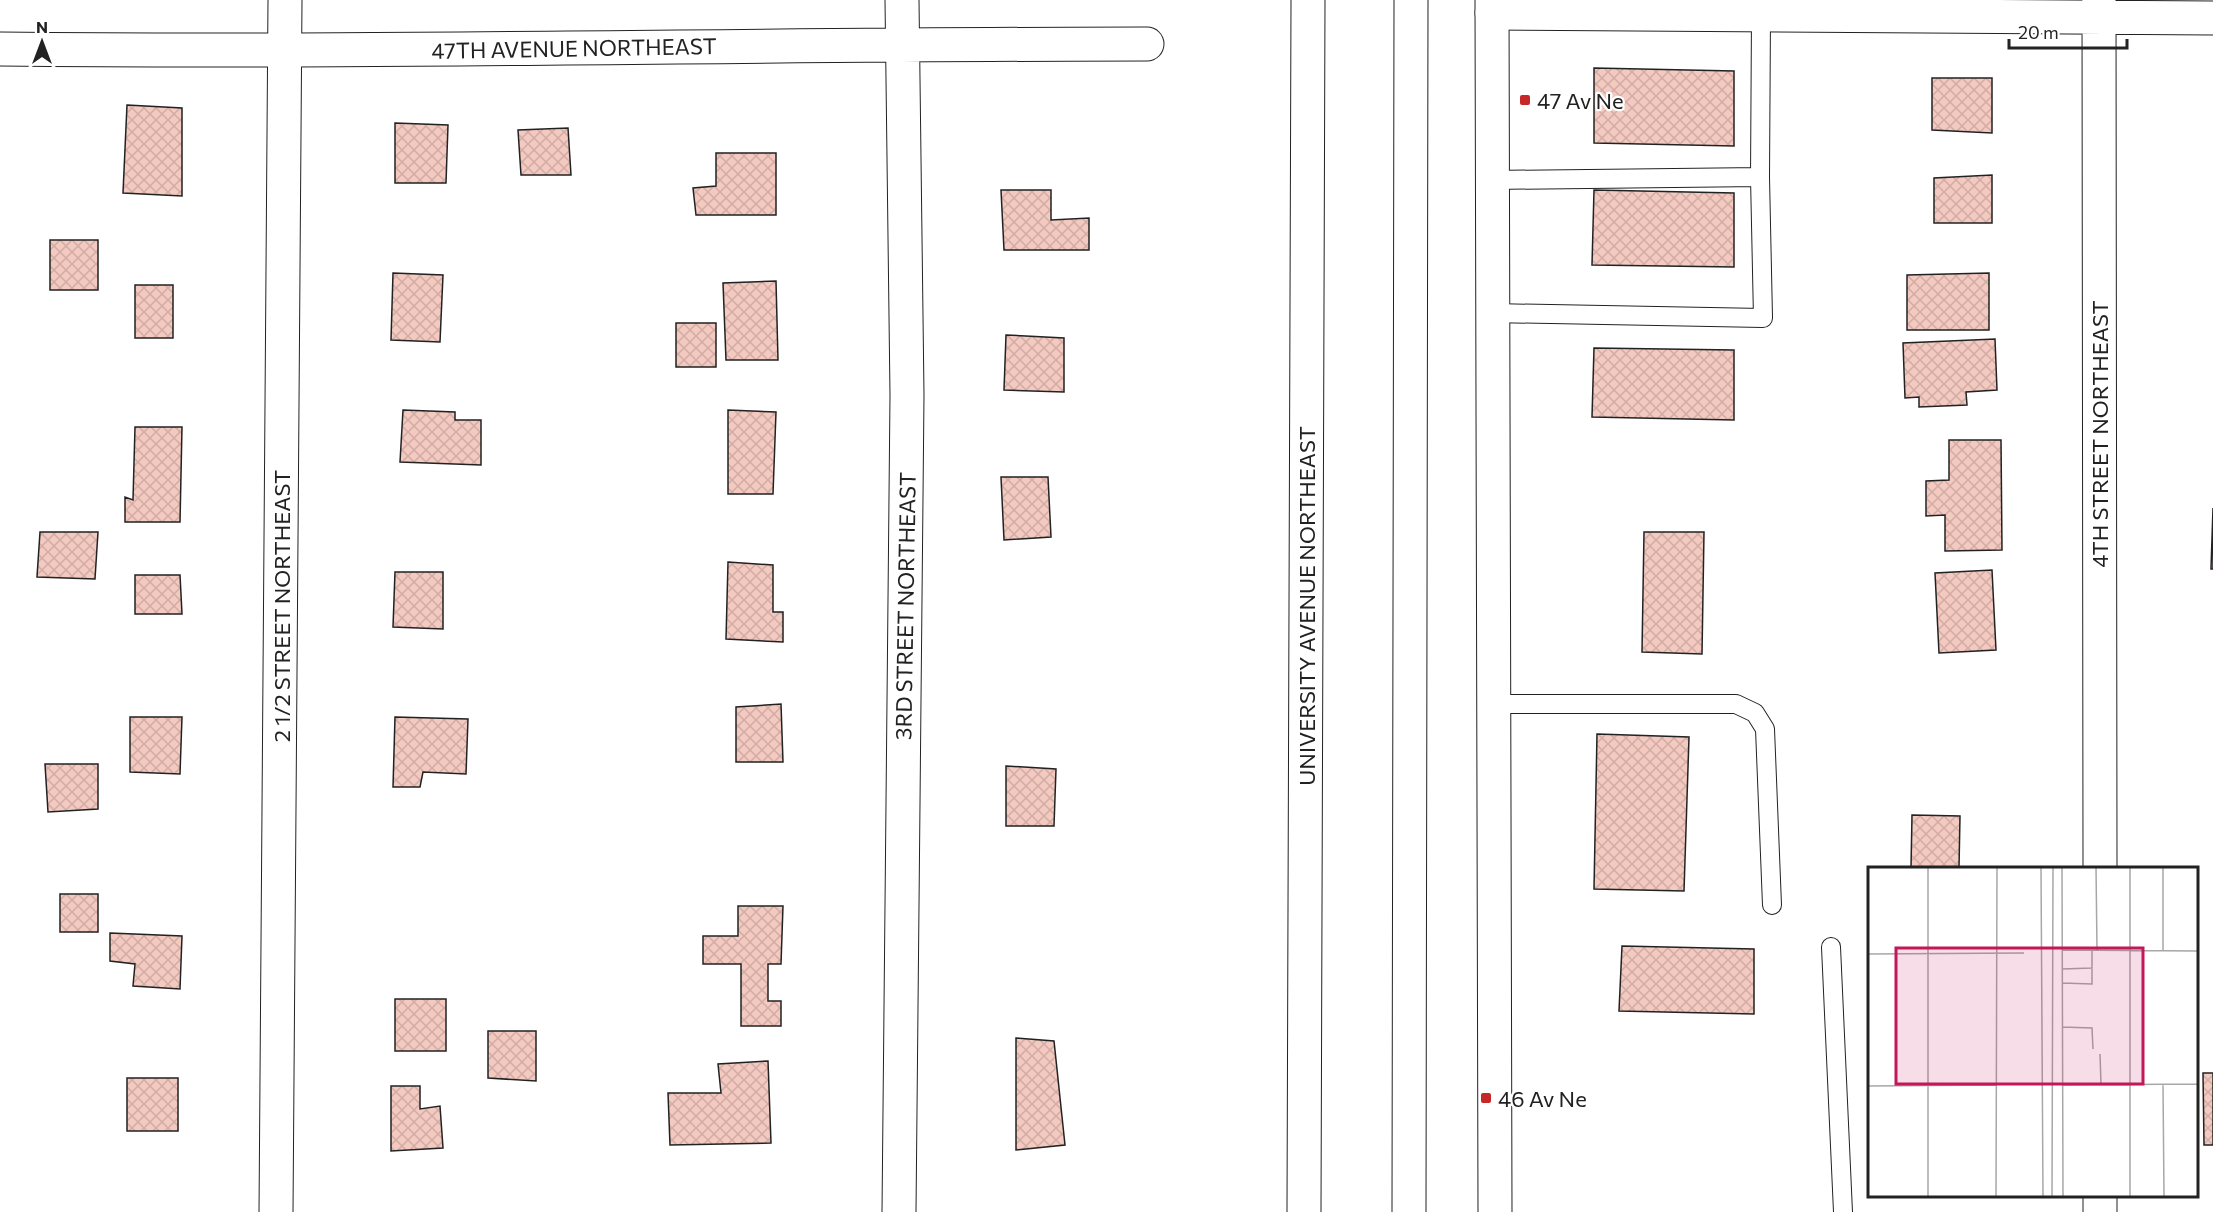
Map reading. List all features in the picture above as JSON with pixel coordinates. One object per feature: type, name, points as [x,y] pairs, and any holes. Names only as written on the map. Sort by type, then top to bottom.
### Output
[{"type":"street","name":"2 1/2 STREET NORTHEAST","points":[[276,1212],[285,0]]},
{"type":"street","name":"3RD STREET NORTHEAST","points":[[899,1212],[907,395],[902,0]]},
{"type":"street","name":"UNIVERSITY AVENUE NORTHEAST","points":[[1304,1212],[1308,0]]},
{"type":"street","points":[[1409,1212],[1411,0]]},
{"type":"street","points":[[1495,1212],[1492,6],[1761,15],[1801,7],[2099,9],[2213,18]]},
{"type":"street","name":"4TH STREET NORTHEAST","points":[[2099,9],[2100,867]]},
{"type":"street","name":"47TH AVENUE NORTHEAST","points":[[0,49],[285,52],[902,44],[1147,44]]},
{"type":"lane","points":[[1492,313],[1763,318],[1760,177],[1761,15]]},
{"type":"lane","points":[[1492,180],[1760,177]]},
{"type":"lane","points":[[1494,704],[1736,704],[1755,713],[1766,729],[1772,905]]},
{"type":"lane","points":[[1831,947],[1843,1212]]},
{"type":"building","points":[[1594,68],[1734,71],[1734,146],[1594,143]]},
{"type":"building","points":[[1932,78],[1992,78],[1992,133],[1932,130]]},
{"type":"building","points":[[127,105],[182,108],[182,196],[123,193]]},
{"type":"building","points":[[395,123],[448,125],[446,183],[395,183]]},
{"type":"building","points":[[568,128],[571,175],[521,175],[518,130]]},
{"type":"building","points":[[716,153],[776,153],[776,215],[696,215],[693,188],[716,186]]},
{"type":"building","points":[[1992,175],[1992,223],[1934,223],[1934,178]]},
{"type":"building","points":[[1001,190],[1051,190],[1051,220],[1089,218],[1089,250],[1004,250]]},
{"type":"building","points":[[1594,190],[1734,193],[1734,267],[1592,265]]},
{"type":"building","points":[[50,240],[98,240],[98,290],[50,290]]},
{"type":"building","points":[[393,273],[443,275],[440,342],[391,340]]},
{"type":"building","points":[[1989,273],[1989,330],[1907,330],[1907,275]]},
{"type":"building","points":[[776,281],[778,360],[726,360],[723,283]]},
{"type":"building","points":[[135,285],[173,285],[173,338],[135,338]]},
{"type":"building","points":[[676,323],[716,323],[716,367],[676,367]]},
{"type":"building","points":[[1006,335],[1064,338],[1064,392],[1004,390]]},
{"type":"building","points":[[1995,339],[1997,390],[1966,392],[1967,405],[1919,407],[1919,397],[1905,398],[1903,343]]},
{"type":"building","points":[[1594,348],[1734,350],[1734,420],[1592,417]]},
{"type":"building","points":[[403,410],[455,412],[455,420],[481,420],[481,465],[400,462]]},
{"type":"building","points":[[728,410],[776,412],[773,494],[728,494]]},
{"type":"building","points":[[135,427],[182,427],[180,522],[125,522],[125,497],[133,500]]},
{"type":"building","points":[[1949,440],[2001,440],[2002,550],[1945,551],[1945,515],[1926,516],[1926,481],[1949,480]]},
{"type":"building","points":[[1001,477],[1048,477],[1051,537],[1004,540]]},
{"type":"building","points":[[2213,508],[2213,569],[2211,569]]},
{"type":"building","points":[[40,532],[98,532],[95,579],[37,577]]},
{"type":"building","points":[[1644,532],[1704,532],[1702,654],[1642,652]]},
{"type":"building","points":[[728,562],[773,565],[773,612],[783,612],[783,642],[726,639]]},
{"type":"building","points":[[1992,570],[1996,650],[1939,653],[1935,573]]},
{"type":"building","points":[[395,572],[443,572],[443,629],[393,627]]},
{"type":"building","points":[[135,575],[180,575],[182,614],[135,614]]},
{"type":"building","points":[[781,704],[783,762],[736,762],[736,707]]},
{"type":"building","points":[[130,717],[182,717],[180,774],[130,772]]},
{"type":"building","points":[[395,717],[468,719],[466,774],[423,772],[420,787],[393,787]]},
{"type":"building","points":[[1597,734],[1689,737],[1684,891],[1594,889]]},
{"type":"building","points":[[45,764],[98,764],[98,809],[48,812]]},
{"type":"building","points":[[1006,766],[1056,769],[1054,826],[1006,826]]},
{"type":"building","points":[[1912,815],[1960,816],[1959,867],[1911,867]]},
{"type":"building","points":[[60,894],[98,894],[98,932],[60,932]]},
{"type":"building","points":[[738,906],[783,906],[781,964],[768,964],[768,1001],[781,1001],[781,1026],[741,1026],[741,964],[703,964],[703,936],[738,936]]},
{"type":"building","points":[[110,933],[182,936],[180,989],[133,986],[135,964],[110,961]]},
{"type":"building","points":[[1622,946],[1754,949],[1754,1014],[1619,1011]]},
{"type":"building","points":[[395,999],[446,999],[446,1051],[395,1051]]},
{"type":"building","points":[[488,1031],[536,1031],[536,1081],[488,1078]]},
{"type":"building","points":[[1016,1038],[1054,1041],[1065,1145],[1016,1150]]},
{"type":"building","points":[[768,1061],[771,1143],[670,1145],[668,1093],[721,1093],[718,1064]]},
{"type":"building","points":[[2203,1073],[2213,1073],[2213,1145],[2204,1145]]},
{"type":"building","points":[[127,1078],[178,1078],[178,1131],[127,1131]]},
{"type":"building","points":[[391,1086],[420,1086],[420,1109],[440,1106],[443,1148],[391,1151]]},
{"type":"place","name":"47 Av Ne","points":[[1525,100]]},
{"type":"place","name":"46 Av Ne","points":[[1486,1098]]}]
